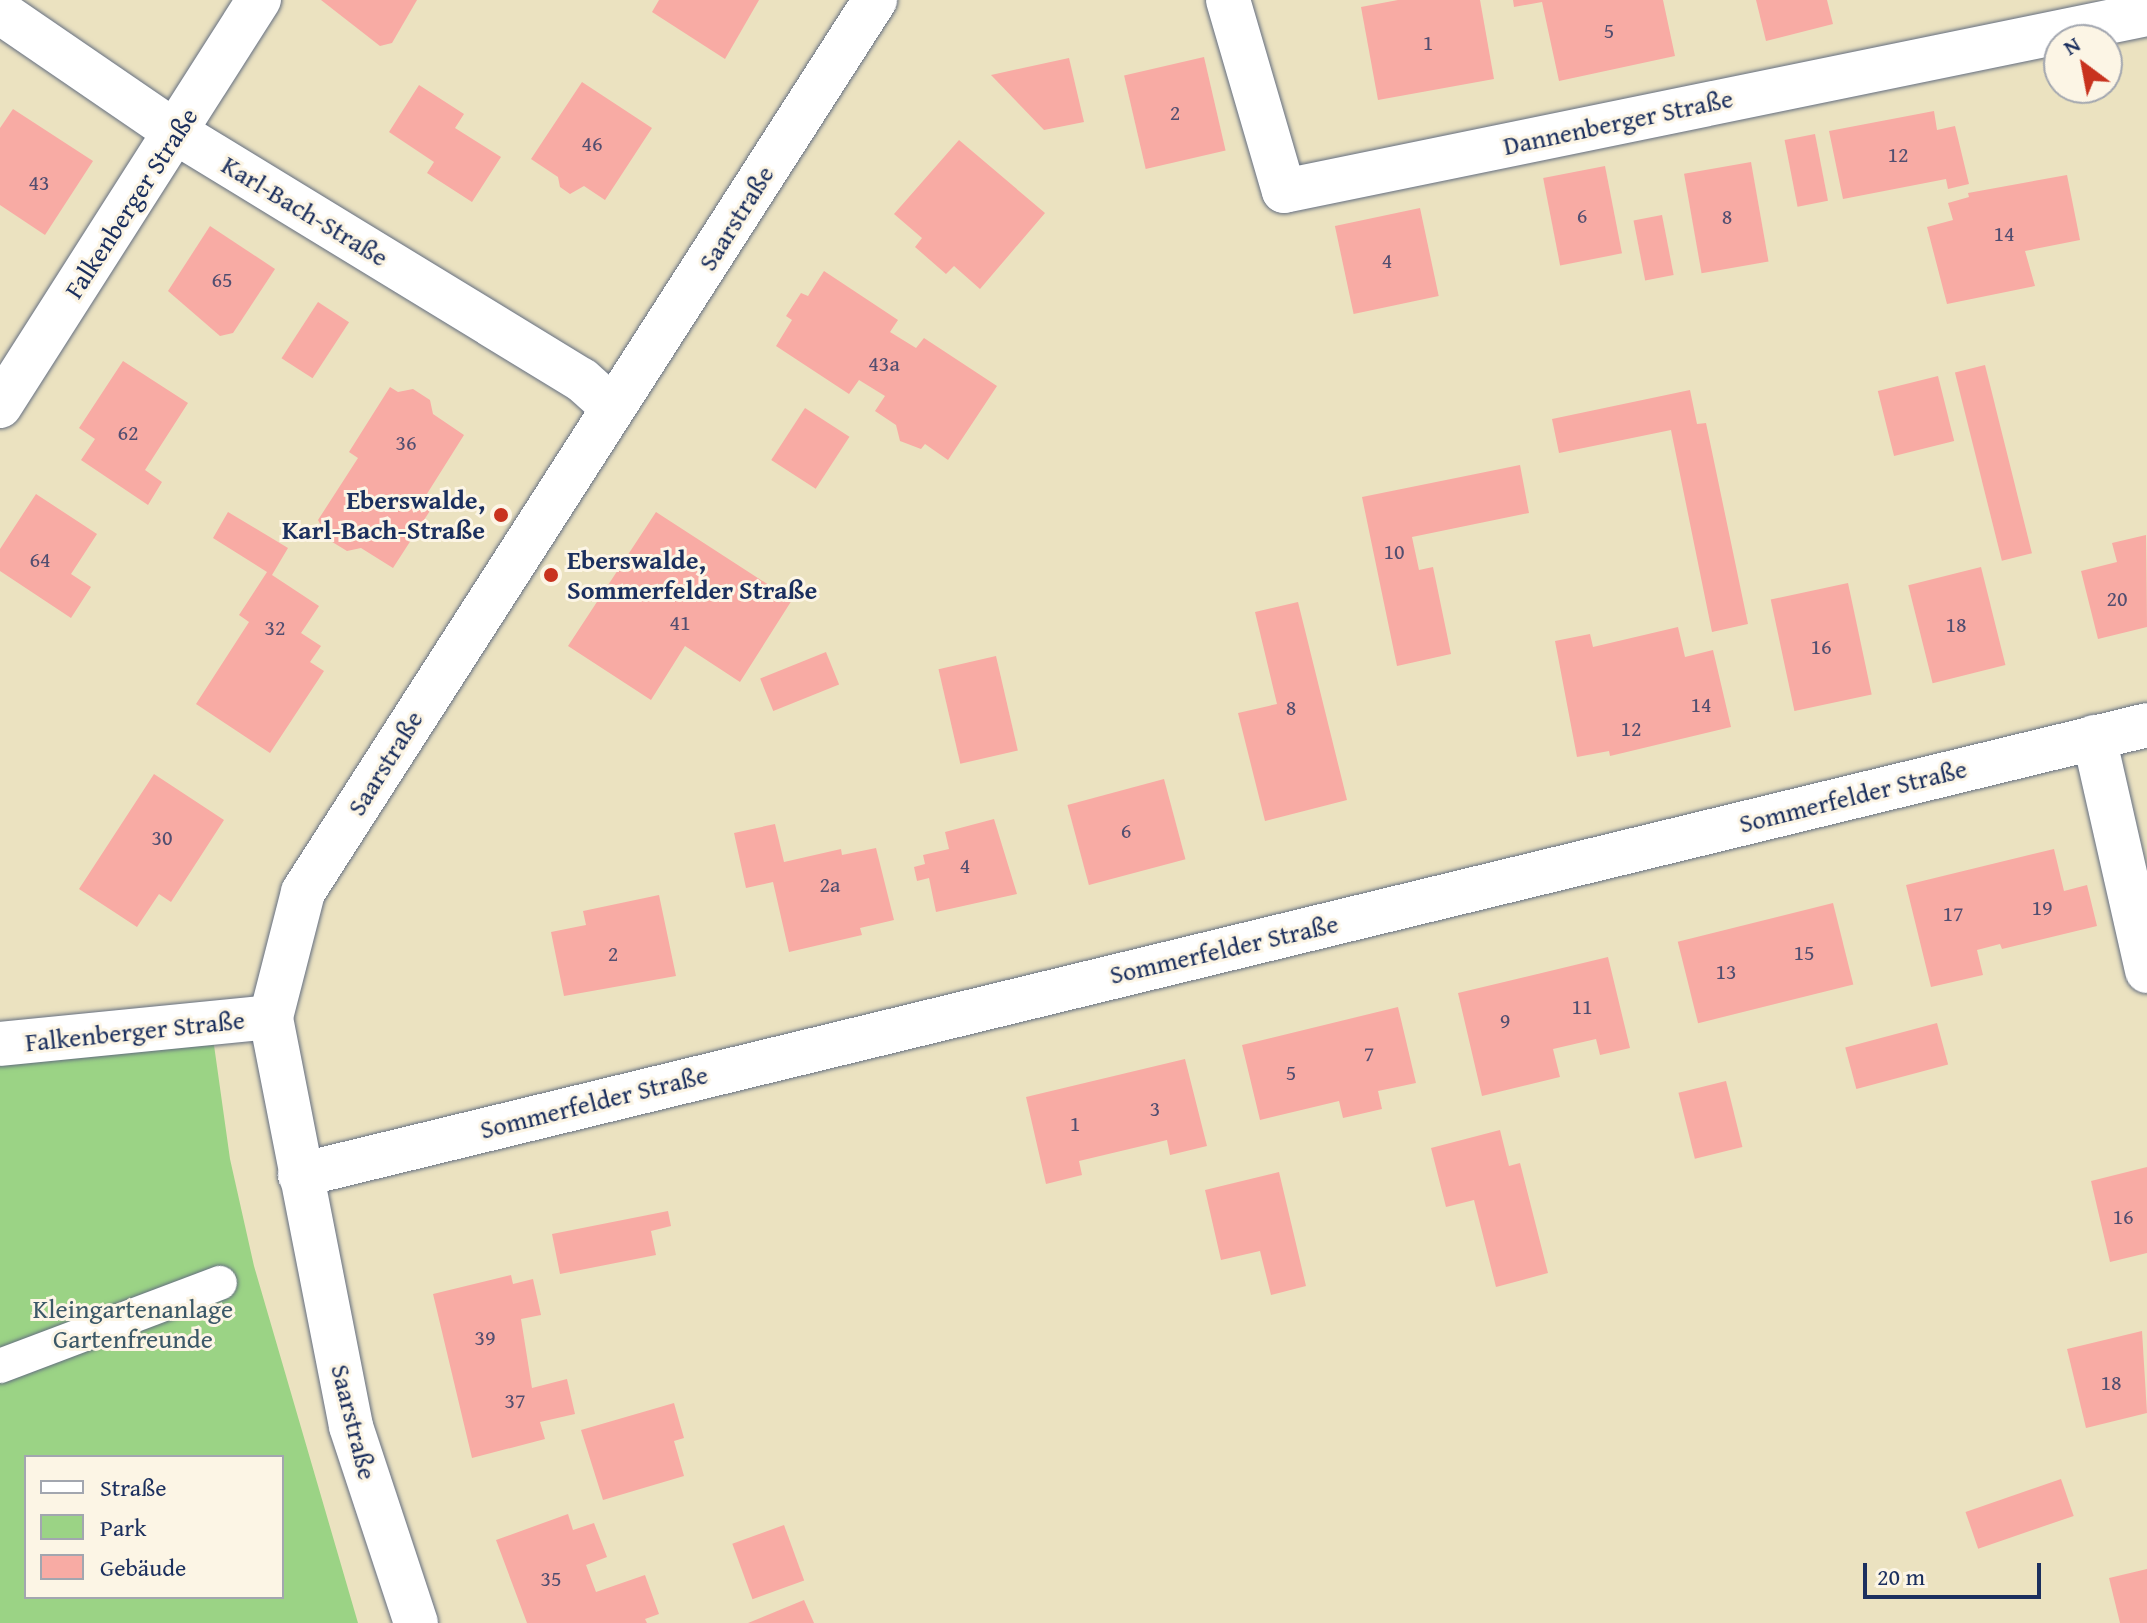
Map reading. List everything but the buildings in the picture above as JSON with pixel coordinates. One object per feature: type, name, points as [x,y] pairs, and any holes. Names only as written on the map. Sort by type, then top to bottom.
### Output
[{"type":"street","name":"Falkenberger Straße","points":[[0,406],[259,0]]},
{"type":"street","name":"Saarstraße","points":[[416,1623],[351,1426],[271,1017],[303,892],[875,0]]},
{"type":"street","name":"Dannenberger Straße","points":[[1228,0],[1284,191],[2147,14]]},
{"type":"street","name":"Karl-Bach-Straße","points":[[0,12],[177,133],[582,380],[612,407]]},
{"type":"street","name":"Sommerfelder Straße","points":[[300,1175],[2147,725]]},
{"type":"street","points":[[2094,737],[2147,971]]},
{"type":"street","name":"Falkenberger Straße","points":[[0,1044],[271,1017]]},
{"type":"lane","points":[[0,1366],[220,1283]]},
{"type":"green space","name":"Kleingartenanlage Gartenfreunde","points":[[214,1045],[230,1159],[254,1266],[358,1623],[0,1623],[0,1058]]},
{"type":"place","name":"Eberswalde, Karl-Bach-Straße","points":[[501,515]]},
{"type":"place","name":"Eberswalde, Sommerfelder Straße","points":[[551,575]]}]
